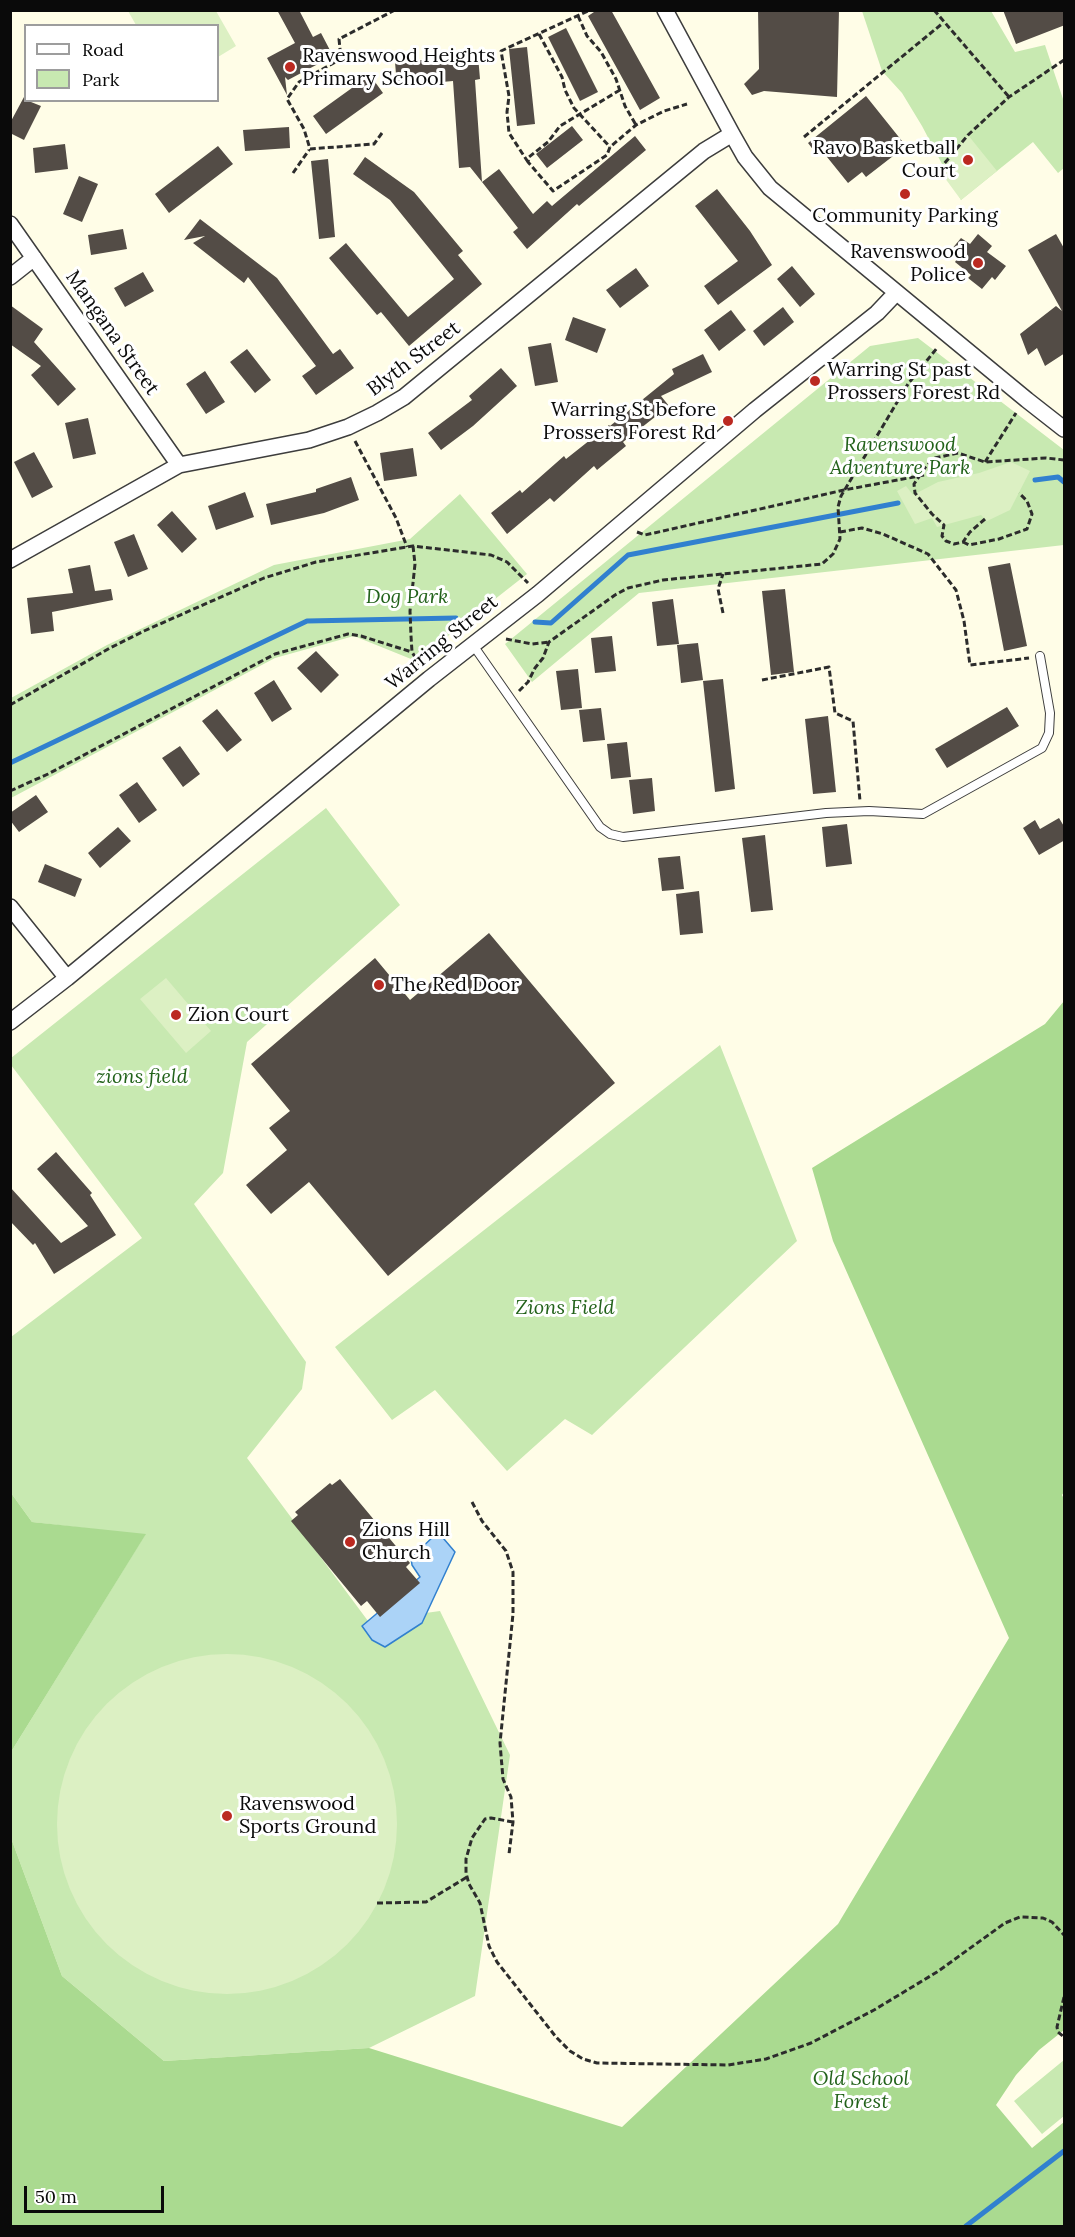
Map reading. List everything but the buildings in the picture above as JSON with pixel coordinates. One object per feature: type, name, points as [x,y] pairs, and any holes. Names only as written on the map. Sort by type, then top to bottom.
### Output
[{"type":"street","points":[[665,10],[745,157],[770,188],[1065,429]]},
{"type":"street","name":"Blyth Street","points":[[10,560],[179,465],[309,440],[348,428],[404,397],[704,151],[732,134]]},
{"type":"street","name":"Mangana Street","points":[[10,224],[179,465]]},
{"type":"street","points":[[10,277],[34,258]]},
{"type":"street","name":"Warring Street","points":[[10,1022],[67,978],[429,679],[538,594],[755,410],[877,313],[896,293]]},
{"type":"street","points":[[10,907],[67,978]]},
{"type":"lane","points":[[473,645],[600,827],[610,834],[623,837],[826,813],[861,811],[923,814],[1042,748],[1049,733],[1050,713],[1040,656]]},
{"type":"path","points":[[310,149],[304,129],[287,99],[299,82],[341,59],[339,39],[395,10]]},
{"type":"path","points":[[590,10],[501,51],[509,96],[507,112],[509,133],[528,162],[553,191],[607,155],[610,147],[636,125],[664,111],[687,104]]},
{"type":"path","points":[[934,10],[1009,97]]},
{"type":"path","points":[[578,16],[587,36],[601,52],[636,125]]},
{"type":"path","points":[[804,137],[943,23]]},
{"type":"path","points":[[539,34],[579,114],[610,147]]},
{"type":"path","points":[[939,170],[968,135],[1009,97],[1065,60]]},
{"type":"path","points":[[528,162],[530,157],[548,142],[560,126],[620,90]]},
{"type":"path","points":[[310,149],[374,144],[382,133]]},
{"type":"path","points":[[293,173],[310,149]]},
{"type":"path","points":[[487,634],[532,644],[549,642],[628,588],[663,579],[822,564],[833,554],[840,539],[838,507],[844,490],[903,393],[938,348]]},
{"type":"path","points":[[985,462],[1018,410]]},
{"type":"path","points":[[348,428],[396,518],[407,547]]},
{"type":"path","points":[[1019,493],[1027,501],[1032,514],[1027,529],[999,539],[969,545],[963,542],[954,544],[946,541],[942,536],[944,525],[915,493],[914,484],[934,458],[946,454],[958,453],[985,462],[1046,458],[1065,460]]},
{"type":"path","points":[[618,526],[645,535],[844,490],[935,473]]},
{"type":"path","points":[[963,542],[970,532],[985,519]]},
{"type":"path","points":[[839,532],[862,528],[883,534],[928,554],[956,590],[964,621],[970,665],[1040,656]]},
{"type":"path","points":[[413,546],[415,564],[410,611],[412,652],[429,679]]},
{"type":"path","points":[[10,705],[110,648],[264,578],[316,562],[413,546],[491,555],[507,562],[538,594]]},
{"type":"path","points":[[723,574],[718,589],[723,613]]},
{"type":"path","points":[[10,791],[48,774],[275,654],[348,634],[412,652]]},
{"type":"path","points":[[511,699],[528,682],[543,658],[549,642]]},
{"type":"path","points":[[762,680],[828,667],[835,712],[854,721],[861,811]]},
{"type":"path","points":[[471,1502],[482,1521],[506,1551],[513,1572],[513,1614],[500,1743],[503,1779],[511,1797],[513,1821],[509,1854]]},
{"type":"path","points":[[513,1821],[485,1819],[472,1838],[466,1858],[467,1877],[480,1903],[489,1946],[497,1962],[556,2037],[570,2051],[583,2059],[597,2063],[728,2064],[766,2059],[811,2043],[874,2010],[937,1972],[1005,1923],[1020,1917],[1043,1918],[1052,1922],[1065,1935]]},
{"type":"path","points":[[377,1903],[426,1902],[467,1877]]},
{"type":"path","points":[[1065,1997],[1057,2027],[1058,2032],[1065,2037]]},
{"type":"green space","points":[[128,11],[216,11],[236,46],[219,56],[219,24],[135,24]]},
{"type":"green space","points":[[862,11],[991,11],[1015,52],[1045,45],[1064,102],[1064,168],[1058,173],[1033,142],[961,200],[902,93],[882,71]]},
{"type":"green space","name":"Ravo Basketball Court","points":[[968,135],[997,171],[961,200],[939,170]]},
{"type":"green space","name":"Ravenswood Adventure Park","points":[[918,338],[1064,450],[1064,545],[639,593],[532,682],[505,644],[870,346]]},
{"type":"green space","points":[[1011,462],[1030,471],[1010,510],[987,521],[981,515],[937,527],[932,518],[915,524],[897,491],[906,486],[913,495],[938,482],[979,473]]},
{"type":"green space","name":"Dog Park","points":[[460,494],[527,574],[416,661],[354,636],[275,658],[11,798],[11,698],[107,645],[274,565],[410,539]]},
{"type":"green space","name":"zions field","points":[[326,808],[400,905],[247,1042],[223,1173],[194,1204],[306,1362],[302,1389],[247,1458],[368,1621],[440,1611],[510,1755],[475,1996],[369,2048],[164,2061],[62,1976],[11,1838],[11,1752],[145,1535],[32,1522],[11,1493],[11,1337],[142,1238],[11,1065],[11,1058]]},
{"type":"green space","name":"Zion Court","points":[[166,978],[211,1031],[186,1053],[140,999]]},
{"type":"green space","name":"Old School Forest","points":[[1064,1001],[1064,1492],[1062,1495],[1064,1499],[1064,2030],[1039,2050],[1016,2075],[996,2105],[1032,2148],[1064,2122],[1064,2226],[11,2226],[11,1838],[62,1976],[164,2061],[369,2048],[622,2127],[838,1924],[1009,1638],[833,1241],[812,1168],[1045,1024]]},
{"type":"green space","name":"Zions Field","points":[[720,1045],[797,1241],[592,1435],[565,1419],[507,1471],[435,1390],[392,1420],[335,1347]]},
{"type":"green space","points":[[11,1493],[32,1522],[146,1534],[11,1752]]},
{"type":"green space","name":"Ravenswood Sports Ground","points":[[227,1654],[260,1658],[292,1667],[321,1683],[347,1704],[368,1730],[384,1759],[393,1791],[397,1824],[393,1857],[384,1889],[368,1918],[347,1944],[321,1965],[292,1981],[260,1990],[227,1994],[194,1990],[162,1981],[133,1965],[107,1944],[86,1918],[70,1889],[61,1857],[57,1824],[61,1791],[70,1759],[86,1730],[107,1704],[133,1683],[162,1667],[194,1658]]},
{"type":"green space","points":[[1064,2060],[1064,2116],[1042,2134],[1014,2101]]},
{"type":"water","points":[[438,1532],[455,1552],[422,1623],[385,1647],[372,1640],[362,1626],[420,1577],[412,1565],[411,1558]]},
{"type":"waterway","points":[[1035,480],[1058,477],[1064,482]]},
{"type":"waterway","points":[[535,622],[551,623],[628,555],[898,503]]},
{"type":"waterway","points":[[10,763],[307,621],[456,618]]},
{"type":"waterway","points":[[966,2226],[1064,2151]]},
{"type":"place","name":"Ravenswood Heights Primary School","points":[[290,67]]},
{"type":"place","name":"Ravo Basketball Court","points":[[968,160]]},
{"type":"place","name":"Community Parking","points":[[905,194]]},
{"type":"place","name":"Ravenswood Police","points":[[978,263]]},
{"type":"place","name":"Warring St past Prossers Forest Rd","points":[[815,381]]},
{"type":"place","name":"Warring St before Prossers Forest Rd","points":[[728,421]]},
{"type":"place","name":"The Red Door","points":[[379,985]]},
{"type":"place","name":"Zion Court","points":[[176,1015]]},
{"type":"place","name":"Zions Hill Church","points":[[350,1542]]},
{"type":"place","name":"Ravenswood Sports Ground","points":[[227,1816]]}]
